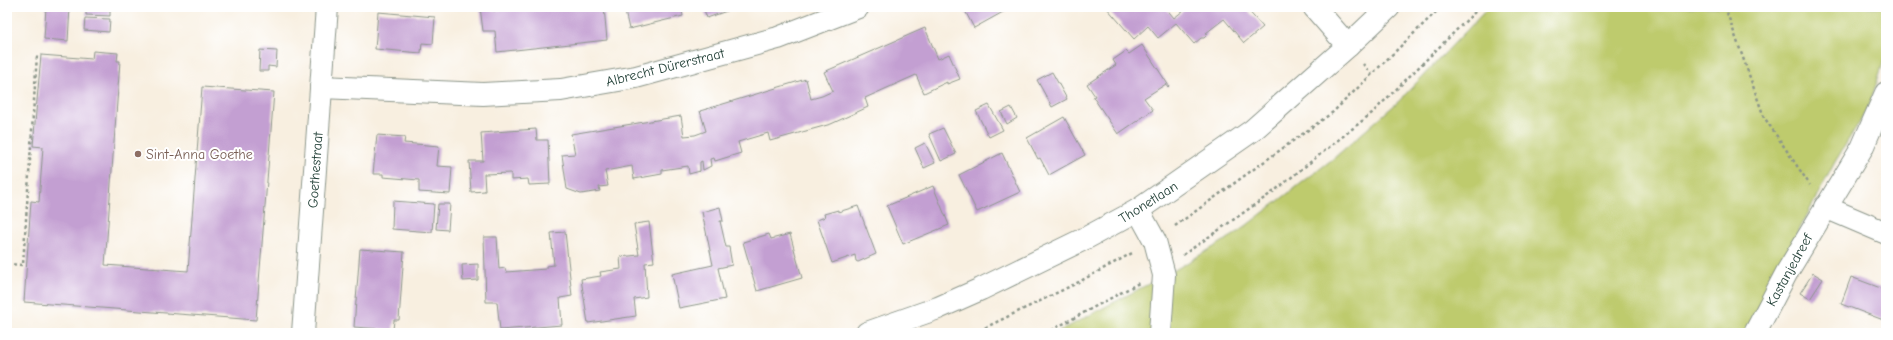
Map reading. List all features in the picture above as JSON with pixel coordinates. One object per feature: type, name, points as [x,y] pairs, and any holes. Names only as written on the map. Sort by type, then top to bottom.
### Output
[{"type":"street","name":"Goethestraat","points":[[303,333],[328,7]]},
{"type":"street","name":"Albrecht Dürerstraat","points":[[321,86],[483,94],[562,90],[636,77],[778,38],[858,7]]},
{"type":"street","points":[[1314,7],[1348,46]]},
{"type":"street","name":"Thonetlaan","points":[[867,333],[938,308],[981,289],[1088,237],[1138,210],[1253,130],[1348,46],[1389,7]]},
{"type":"street","name":"Kastanjedreef","points":[[1755,333],[1787,272],[1862,148],[1886,93]]},
{"type":"street","points":[[1825,207],[1886,233]]},
{"type":"street","points":[[1138,210],[1155,241],[1163,268],[1164,280],[1160,333]]},
{"type":"path","points":[[1046,333],[1125,292],[1163,268],[1273,192],[1372,113],[1480,7]]},
{"type":"path","points":[[1725,7],[1764,117],[1825,207]]},
{"type":"path","points":[[7,264],[23,265],[37,55]]},
{"type":"green space","points":[[1489,7],[1886,7],[1886,54],[1869,106],[1835,162],[1745,333],[1056,333],[1173,271],[1234,235],[1334,158],[1399,101]]},
{"type":"building","points":[[46,7],[70,7],[68,41],[44,39]]},
{"type":"building","points":[[86,7],[110,7],[110,16],[86,15]]},
{"type":"building","points":[[480,7],[493,7],[493,11],[519,7],[604,7],[607,40],[497,52],[495,31],[483,31]]},
{"type":"building","points":[[624,7],[681,7],[683,16],[629,29]]},
{"type":"building","points":[[703,7],[738,7],[707,18]]},
{"type":"building","points":[[963,7],[1012,7],[974,28]]},
{"type":"building","points":[[1106,7],[1165,7],[1174,18],[1188,7],[1245,7],[1263,27],[1244,43],[1224,19],[1206,33],[1208,34],[1204,38],[1201,38],[1194,44],[1176,23],[1158,38],[1148,26],[1134,39]]},
{"type":"building","points":[[378,12],[435,17],[433,44],[422,43],[421,53],[375,49]]},
{"type":"building","points":[[85,18],[110,19],[109,32],[84,30]]},
{"type":"building","points":[[925,28],[938,59],[949,54],[960,79],[947,84],[947,82],[924,93],[916,75],[865,98],[868,107],[831,124],[770,141],[768,133],[738,142],[741,153],[715,161],[714,158],[710,159],[711,166],[703,170],[702,161],[700,162],[700,171],[689,174],[688,166],[662,170],[662,174],[634,179],[632,166],[605,171],[608,186],[599,187],[600,191],[581,194],[567,189],[562,155],[575,154],[571,134],[681,116],[684,136],[695,135],[706,131],[700,111],[806,79],[811,99],[822,96],[833,91],[824,72]]},
{"type":"building","points":[[1142,45],[1169,86],[1168,87],[1166,84],[1144,98],[1153,110],[1118,134],[1093,97],[1095,96],[1087,84],[1116,65],[1113,60],[1126,51],[1129,54]]},
{"type":"building","points":[[260,50],[277,51],[276,67],[268,66],[268,71],[259,71]]},
{"type":"building","points":[[93,51],[118,53],[117,61],[120,61],[105,265],[188,271],[202,87],[274,92],[256,320],[24,302],[31,201],[39,202],[43,147],[33,146],[41,55],[92,59]]},
{"type":"building","points":[[1052,72],[1067,99],[1052,107],[1037,80]]},
{"type":"building","points":[[989,105],[1003,130],[989,137],[976,111]]},
{"type":"building","points":[[1011,107],[1017,118],[1007,124],[1001,112]]},
{"type":"building","points":[[1064,117],[1085,155],[1049,175],[1040,158],[1038,159],[1027,138]]},
{"type":"building","points":[[943,128],[956,154],[941,161],[929,134]]},
{"type":"building","points":[[536,129],[537,140],[548,140],[550,184],[529,185],[528,179],[511,180],[511,173],[484,174],[485,191],[471,192],[469,161],[483,161],[481,133]]},
{"type":"building","points":[[377,135],[405,137],[404,143],[439,146],[437,166],[452,167],[450,194],[419,192],[419,180],[383,177],[383,174],[373,174]]},
{"type":"building","points":[[925,143],[935,163],[924,168],[915,148]]},
{"type":"building","points":[[1002,153],[1020,192],[977,212],[959,175]]},
{"type":"building","points":[[933,186],[949,225],[903,244],[887,206]]},
{"type":"building","points":[[393,201],[434,204],[432,232],[392,229]]},
{"type":"building","points":[[438,204],[450,204],[448,230],[436,229]]},
{"type":"building","points":[[858,206],[876,254],[858,262],[856,261],[855,255],[832,263],[817,220],[825,217],[824,214],[838,210],[838,212]]},
{"type":"building","points":[[720,207],[723,221],[720,221],[726,247],[729,247],[732,265],[718,268],[725,299],[679,308],[672,274],[713,265],[702,212]]},
{"type":"building","points":[[649,222],[654,262],[645,263],[647,297],[634,299],[636,316],[588,323],[581,279],[601,276],[600,272],[621,269],[620,257],[639,255],[634,224]]},
{"type":"building","points":[[565,232],[572,296],[560,298],[562,325],[500,330],[497,302],[486,302],[484,237],[497,237],[499,269],[505,268],[506,272],[546,269],[546,266],[554,265],[551,233]]},
{"type":"building","points":[[769,234],[771,239],[790,234],[802,278],[757,291],[743,242]]},
{"type":"building","points":[[360,249],[404,252],[399,320],[394,320],[393,330],[354,327]]},
{"type":"building","points":[[478,264],[478,280],[463,281],[462,265]]},
{"type":"building","points":[[1813,273],[1823,279],[1810,299],[1800,293]]},
{"type":"building","points":[[1851,277],[1886,290],[1886,321],[1841,304]]},
{"type":"place","name":"Sint-Anna Goethe","points":[[138,154]]}]
